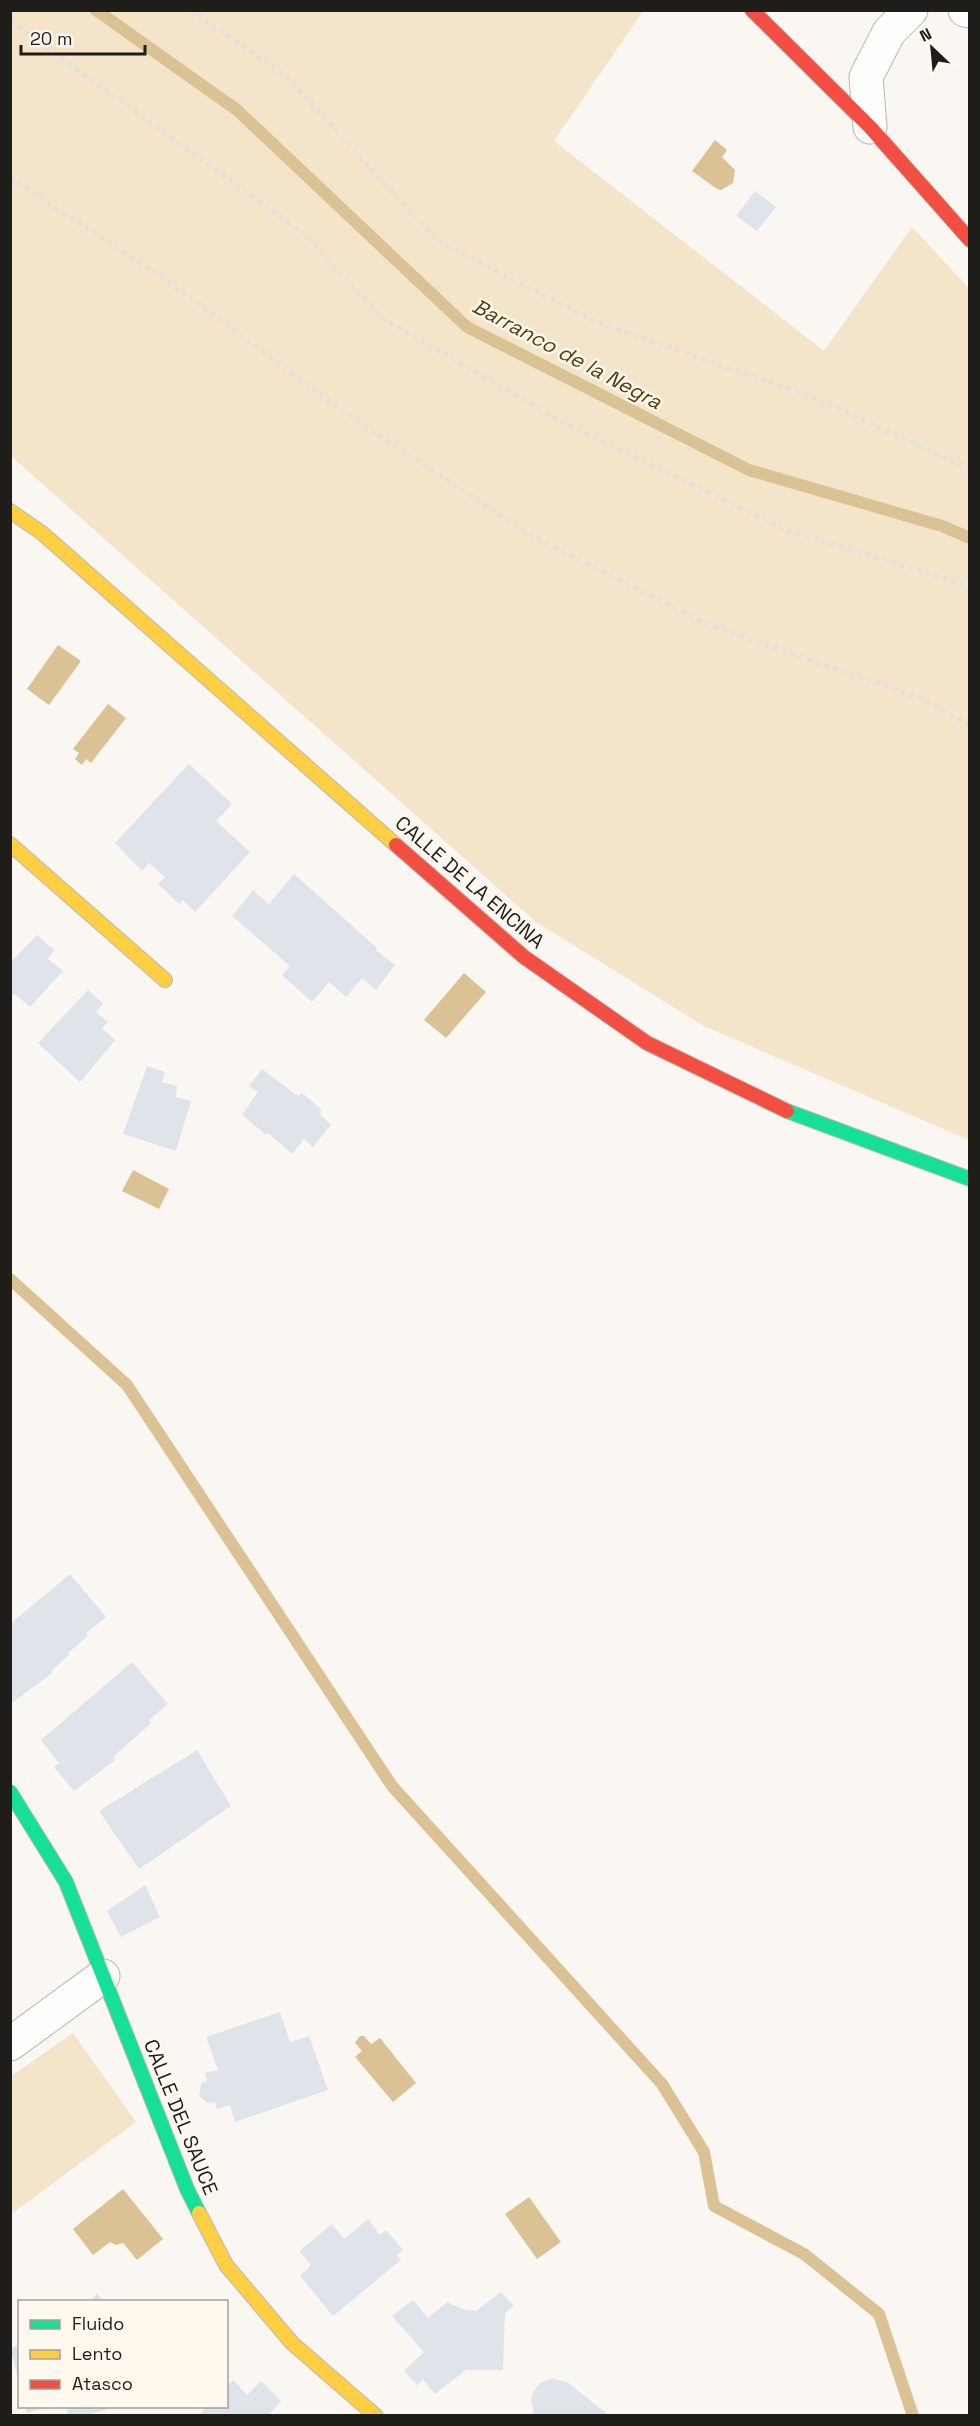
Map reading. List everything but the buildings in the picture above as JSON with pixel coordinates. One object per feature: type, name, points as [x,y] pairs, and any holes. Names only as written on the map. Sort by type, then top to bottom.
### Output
[{"type":"street","points":[[752,10],[870,127],[969,240]]},
{"type":"street","points":[[870,127],[866,77],[889,32],[911,10]]},
{"type":"street","name":"CALLE DE LA ENCINA","points":[[10,511],[42,533],[524,957],[647,1042],[791,1113],[969,1179]]},
{"type":"street","points":[[10,844],[165,981]]},
{"type":"street","name":"CALLE DEL SAUCE","points":[[10,1792],[66,1882],[187,2189],[226,2265],[292,2343],[376,2415]]},
{"type":"street","points":[[10,2044],[103,1976]]},
{"type":"path","points":[[190,10],[285,75],[436,241],[599,323],[808,395],[969,469]]},
{"type":"path","points":[[10,21],[303,233],[385,320],[561,421],[788,531],[969,586]]},
{"type":"path","points":[[10,177],[173,285],[350,416],[529,534],[704,623],[925,700],[969,726]]},
{"type":"shaded area","points":[[11,10],[643,11],[554,141],[824,351],[912,227],[969,288],[969,1140],[704,1026],[536,922],[11,456]]},
{"type":"shaded area","points":[[715,140],[727,150],[722,157],[735,170],[733,183],[721,190],[692,171]]},
{"type":"shaded area","points":[[58,645],[81,661],[49,705],[27,689]]},
{"type":"shaded area","points":[[108,704],[126,718],[91,763],[86,759],[82,765],[75,759],[79,753],[73,749]]},
{"type":"shaded area","points":[[464,973],[486,992],[446,1038],[424,1020]]},
{"type":"shaded area","points":[[133,1170],[169,1189],[159,1209],[122,1191]]},
{"type":"shaded area","points":[[73,2033],[136,2122],[11,2214],[11,2076]]},
{"type":"shaded area","points":[[360,2036],[364,2036],[371,2044],[380,2038],[416,2083],[393,2102],[355,2057],[362,2051],[355,2043]]},
{"type":"shaded area","points":[[123,2189],[163,2239],[137,2260],[123,2243],[116,2245],[110,2242],[93,2255],[73,2229]]},
{"type":"shaded area","points":[[529,2197],[561,2242],[537,2259],[505,2214]]},
{"type":"waterway","name":"Barranco de la Negra","points":[[96,10],[237,110],[467,327],[749,470],[942,526],[970,538]]},
{"type":"waterway","points":[[10,1279],[127,1385],[392,1786],[662,2084],[704,2152],[714,2206],[804,2254],[879,2314],[913,2416]]},
{"type":"traffic: fast","points":[[787,1111],[970,1179]]},
{"type":"traffic: fast","points":[[10,1792],[66,1882],[187,2189],[199,2213]]},
{"type":"traffic: slow","points":[[10,511],[42,533],[396,845]]},
{"type":"traffic: slow","points":[[10,844],[165,980]]},
{"type":"traffic: slow","points":[[199,2213],[226,2265],[292,2343],[376,2416]]},
{"type":"traffic: jam","points":[[752,10],[870,127],[970,240]]},
{"type":"traffic: jam","points":[[396,845],[524,957],[647,1043],[787,1111]]}]
